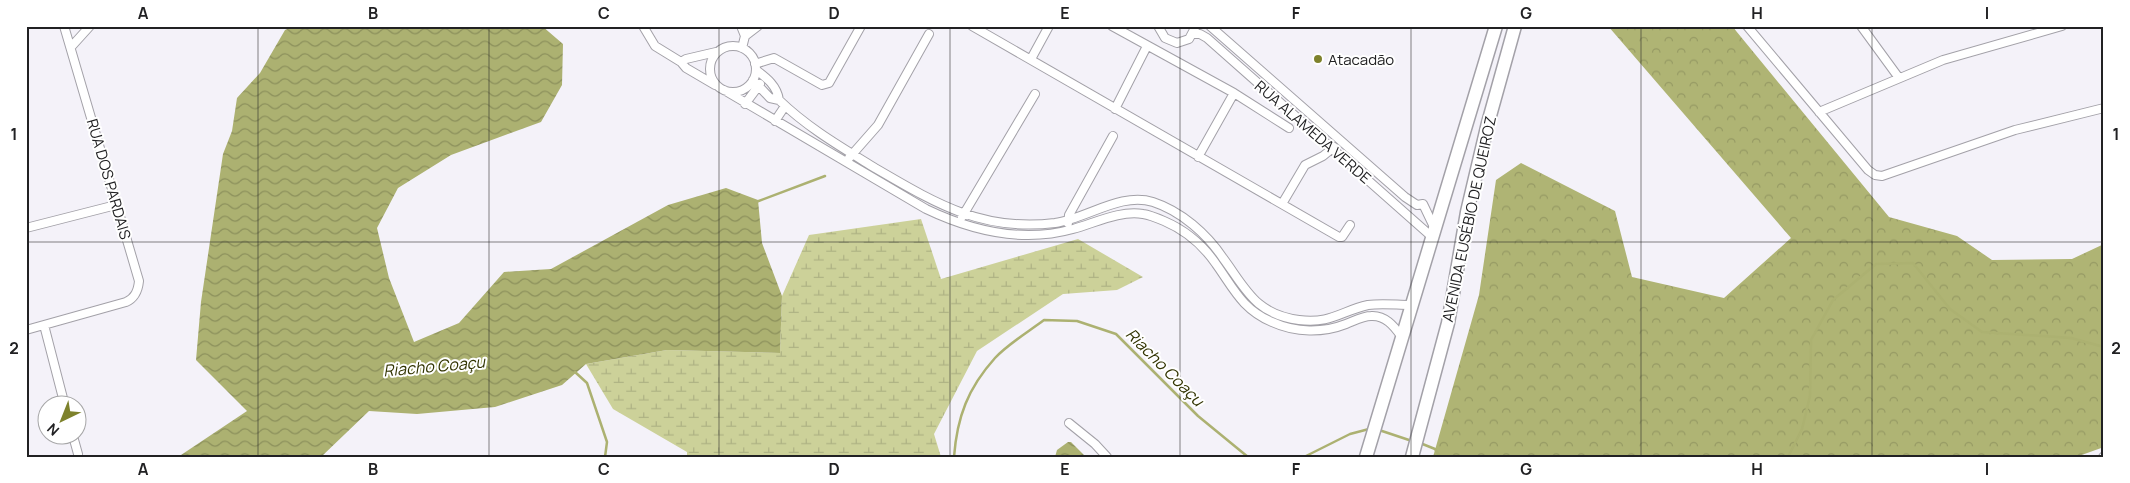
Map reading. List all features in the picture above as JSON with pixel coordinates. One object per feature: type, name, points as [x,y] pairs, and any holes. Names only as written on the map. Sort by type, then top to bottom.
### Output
[{"type":"highway","name":"AVENIDA EUSÉBIO DE QUEIROZ","points":[[1367,453],[1410,305],[1496,26]]},
{"type":"highway","name":"AVENIDA EUSÉBIO DE QUEIROZ","points":[[1412,457],[1454,298],[1467,212],[1515,26]]},
{"type":"street","name":"RUA DOS PARDAIS","points":[[44,325],[121,304],[134,297],[139,281],[64,26]]},
{"type":"street","points":[[71,47],[90,26]]},
{"type":"street","points":[[643,26],[655,46],[681,62],[686,68],[926,210],[986,231],[1015,234],[1046,234],[1070,230],[1117,216],[1130,214],[1150,215],[1167,222],[1189,235],[1199,244],[1216,264],[1240,300],[1265,319],[1284,327],[1316,330],[1337,327],[1371,316],[1388,321],[1401,336]]},
{"type":"street","points":[[740,26],[745,36]]},
{"type":"street","points":[[742,48],[745,36],[758,26]]},
{"type":"street","points":[[756,67],[774,58],[822,85],[829,83],[861,26]]},
{"type":"street","points":[[972,26],[1339,237],[1342,237],[1350,225]]},
{"type":"street","points":[[1031,59],[1049,26]]},
{"type":"street","points":[[1112,26],[1234,93],[1289,128]]},
{"type":"street","points":[[1158,26],[1161,34],[1171,42],[1183,42],[1195,30]]},
{"type":"street","name":"RUA ALAMEDA VERDE","points":[[1210,26],[1405,197],[1417,205],[1423,204],[1433,231]]},
{"type":"street","points":[[1747,26],[1868,170],[1875,175],[1882,176],[2014,130],[2104,108]]},
{"type":"street","points":[[1861,26],[1899,78]]},
{"type":"street","points":[[1819,112],[1943,60],[2062,26]]},
{"type":"street","name":"RUA ALAMEDA VERDE","points":[[1195,30],[1207,38],[1332,149],[1433,231]]},
{"type":"street","points":[[846,162],[878,125],[929,34]]},
{"type":"street","points":[[1115,109],[1147,46]]},
{"type":"street","points":[[681,62],[686,59],[716,52],[726,47],[742,48],[751,54],[756,67],[778,90],[782,103],[775,121]]},
{"type":"street","points":[[716,52],[710,68],[712,78],[721,88],[740,90],[753,80],[756,67]]},
{"type":"street","points":[[746,104],[759,87],[764,76]]},
{"type":"street","points":[[753,80],[770,98],[782,103],[813,129],[851,154],[931,201],[964,214],[988,221],[1016,225],[1044,224],[1068,221],[1128,200],[1144,200],[1172,211],[1206,237],[1224,258],[1247,293],[1261,305],[1278,314],[1296,319],[1316,321],[1369,305],[1410,305]]},
{"type":"street","points":[[1198,157],[1234,93]]},
{"type":"street","points":[[959,223],[1035,94]]},
{"type":"street","points":[[1070,230],[1069,215],[1113,136]]},
{"type":"street","points":[[1282,204],[1305,165],[1332,149],[1341,140]]},
{"type":"street","points":[[1128,200],[1130,214]]},
{"type":"street","points":[[1150,215],[1154,203]]},
{"type":"street","points":[[26,228],[116,205]]},
{"type":"street","points":[[1112,205],[1112,211],[1117,216]]},
{"type":"street","points":[[1167,222],[1171,218],[1172,211]]},
{"type":"street","points":[[26,330],[44,325],[62,396]]},
{"type":"street","points":[[1070,423],[1107,457]]},
{"type":"street","points":[[76,446],[78,454]]},
{"type":"green space","points":[[1608,26],[1732,26],[1889,217],[1957,236],[1992,260],[2072,259],[2104,244],[2104,447],[2076,457],[1433,457],[1479,295],[1496,180],[1521,163],[1615,211],[1632,277],[1724,298],[1791,238]]},
{"type":"green space","points":[[921,219],[941,279],[1078,239],[1143,277],[1117,290],[1063,294],[977,351],[934,434],[941,457],[687,457],[687,452],[613,409],[586,364],[667,350],[780,353],[782,296],[809,235]]},
{"type":"water","points":[[294,26],[542,26],[563,44],[562,85],[541,122],[451,155],[398,188],[377,228],[389,278],[414,342],[459,323],[504,272],[551,269],[668,205],[726,188],[758,200],[762,243],[782,296],[780,353],[667,350],[586,364],[562,385],[495,407],[417,414],[369,411],[321,457],[178,457],[247,411],[196,360],[201,302],[223,154],[232,131],[237,98],[260,73],[285,30]]},
{"type":"water","points":[[1071,442],[1086,457],[1055,457],[1057,450]]},
{"type":"waterway","points":[[756,202],[825,176]]},
{"type":"waterway","name":"Riacho Coaçu","points":[[1788,457],[1802,429],[1810,396],[1811,340],[1833,300],[1876,264],[1913,263],[1950,309],[1982,332],[2071,338],[2104,347]]},
{"type":"waterway","name":"Riacho Coaçu","points":[[954,457],[961,416],[978,380],[1000,353],[1044,320],[1077,321],[1116,334],[1198,416],[1248,457]]},
{"type":"waterway","name":"Riacho Coaçu","points":[[575,372],[587,383],[607,442],[605,457]]},
{"type":"waterway","name":"Riacho Coaçu","points":[[1304,457],[1350,434],[1369,429]]},
{"type":"waterway","name":"Riacho Coaçu","points":[[1379,430],[1412,441]]},
{"type":"waterway","name":"Riacho Coaçu","points":[[1420,443],[1435,449],[1440,457]]},
{"type":"place","name":"Atacadão","points":[[1318,59]]}]
